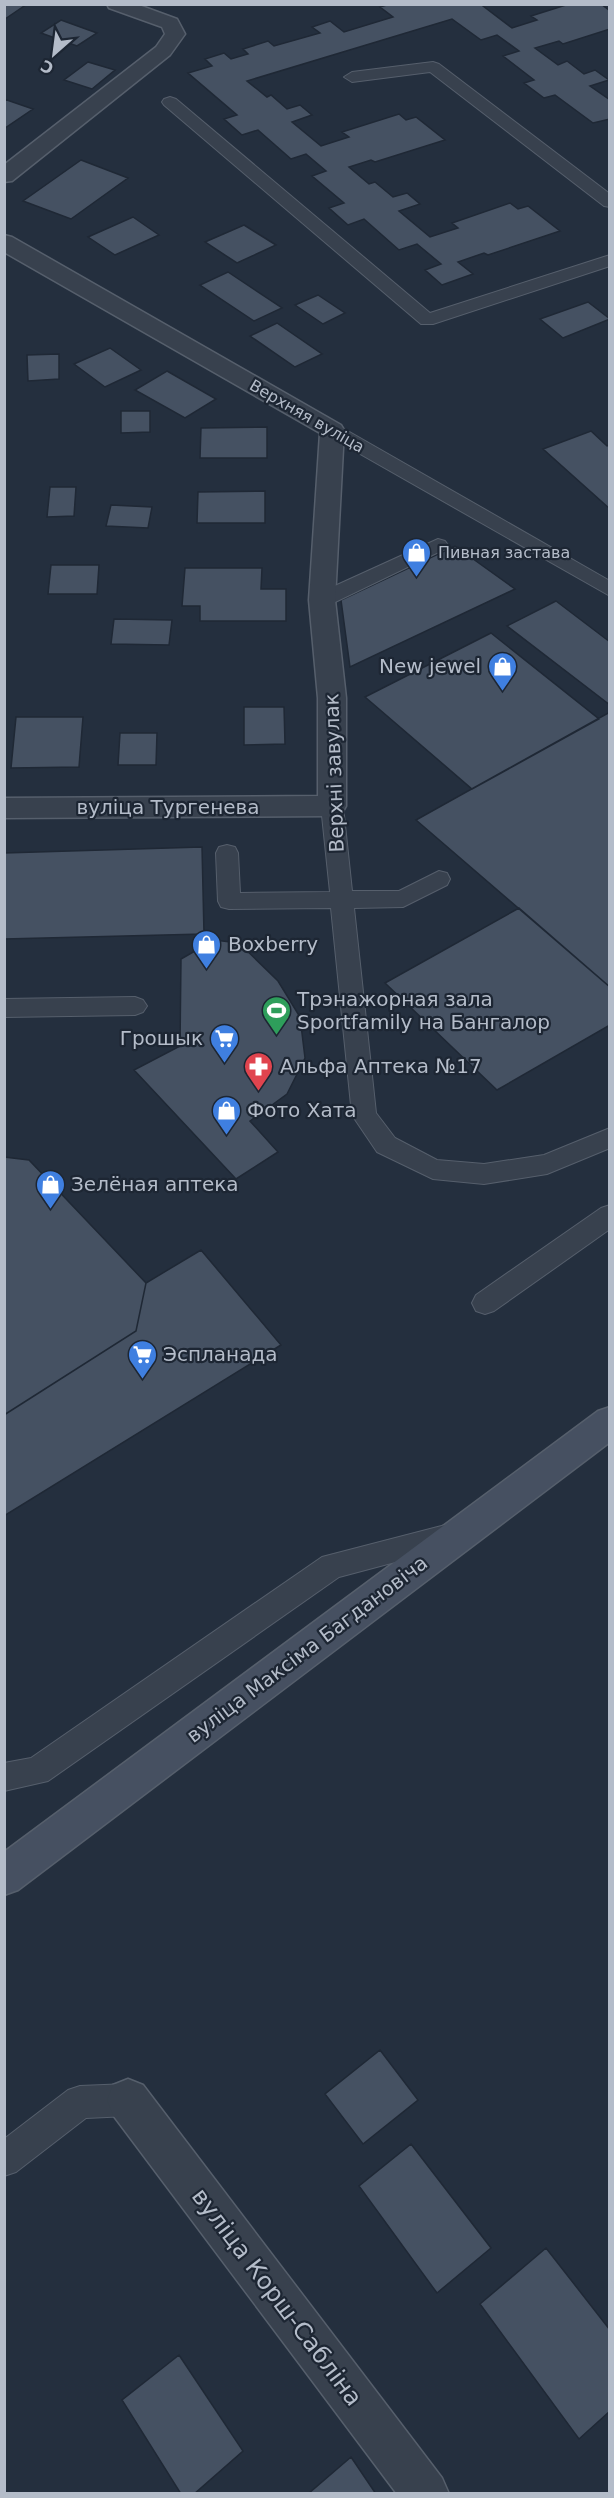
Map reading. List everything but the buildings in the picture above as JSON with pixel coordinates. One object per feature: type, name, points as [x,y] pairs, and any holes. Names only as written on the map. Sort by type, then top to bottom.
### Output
[{"type":"main road","name":"вуліца Максіма Багдановіча","points":[[4,1876],[609,1422]]},
{"type":"street","points":[[4,176],[164,51],[175,34],[170,23],[116,4]]},
{"type":"street","name":"Верхняя вуліца","points":[[4,242],[332,430]]},
{"type":"street","name":"Верхні завулак","points":[[332,430],[322,600],[332,698],[332,806]]},
{"type":"street","name":"вуліца Тургенева","points":[[4,808],[332,806]]},
{"type":"street","name":"вуліца Корш-Сабліна","points":[[128,2100],[426,2493]]},
{"type":"lane","points":[[352,77],[433,67],[609,202]]},
{"type":"lane","points":[[170,102],[428,320],[609,260]]},
{"type":"lane","name":"Верхняя вуліца","points":[[332,430],[609,590]]},
{"type":"lane","points":[[322,600],[438,545]]},
{"type":"lane","name":"Верхні завулак","points":[[332,806],[364,1115],[386,1145],[433,1169],[484,1174],[547,1164],[609,1137]]},
{"type":"lane","points":[[227,853],[229,901],[403,899],[440,879]]},
{"type":"lane","points":[[4,1008],[135,1006]]},
{"type":"lane","points":[[485,1303],[609,1215]]},
{"type":"lane","points":[[4,1777],[37,1771],[332,1566],[462,1532]]},
{"type":"lane","points":[[4,2160],[80,2102],[128,2100]]},
{"type":"place","name":"Пивная застава","points":[[417,578]]},
{"type":"place","name":"New jewel","points":[[502,692]]},
{"type":"place","name":"Boxberry","points":[[207,970]]},
{"type":"place","name":"Трэнажорная зала Sportfamily на Бангалор","points":[[276,1036]]},
{"type":"place","name":"Грошык","points":[[224,1064]]},
{"type":"place","name":"Альфа Аптека №17","points":[[259,1092]]},
{"type":"place","name":"Фото Хата","points":[[226,1136]]},
{"type":"place","name":"Зелёная аптека","points":[[50,1210]]},
{"type":"place","name":"Эспланада","points":[[142,1380]]}]
